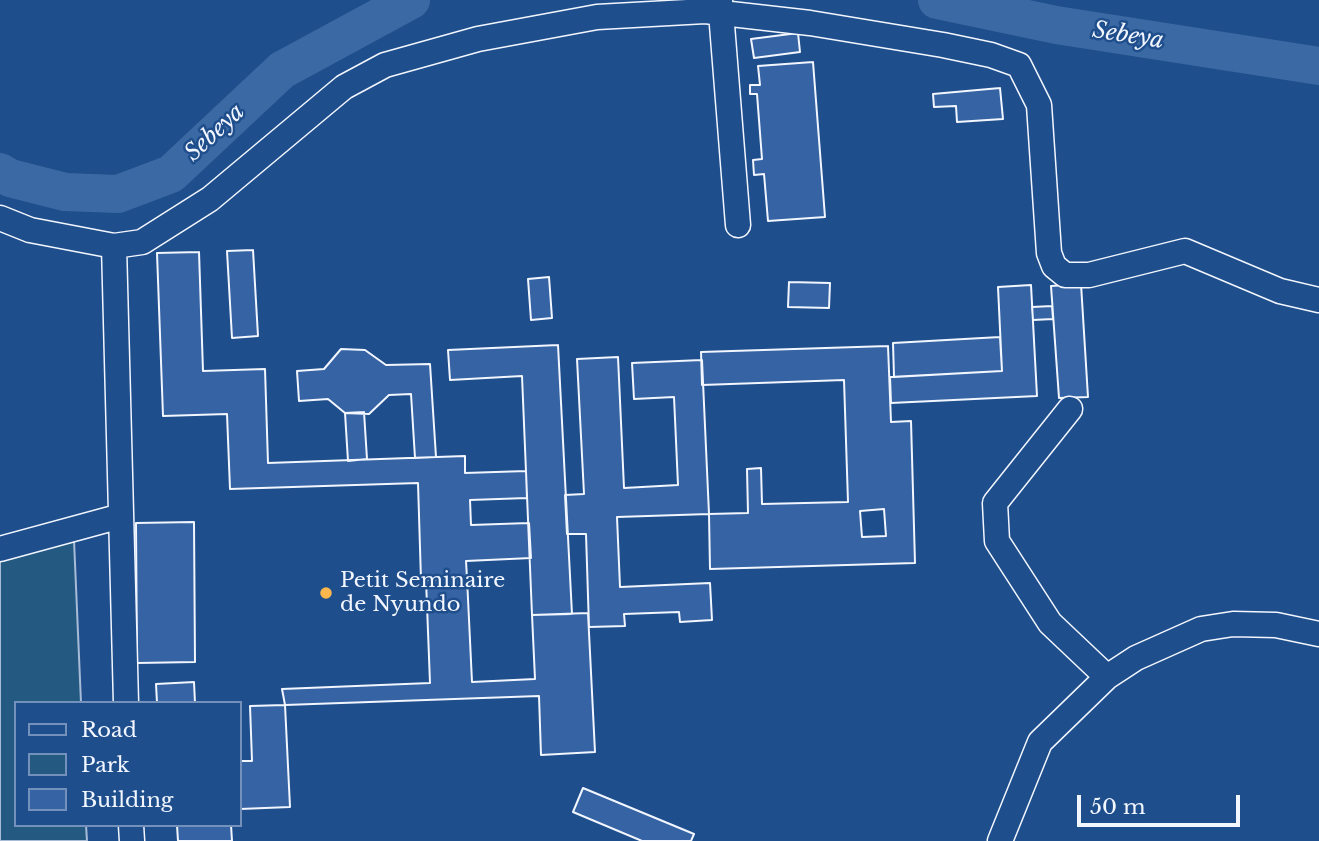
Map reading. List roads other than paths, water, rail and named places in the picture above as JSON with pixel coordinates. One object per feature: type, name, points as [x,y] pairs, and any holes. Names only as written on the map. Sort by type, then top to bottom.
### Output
[{"type":"street","points":[[721,7],[738,225]]},
{"type":"street","points":[[0,218],[30,230],[114,246],[142,242],[210,198],[344,87],[385,65],[478,39],[597,18],[705,11],[721,7],[943,45],[991,55],[1019,65],[1039,105],[1049,253],[1054,266],[1065,275],[1089,275],[1185,251],[1280,291],[1319,300]]},
{"type":"street","points":[[114,246],[126,701]]},
{"type":"street","points":[[1070,409],[995,503],[997,541],[1050,623],[1107,677]]},
{"type":"street","points":[[0,550],[121,516]]},
{"type":"street","points":[[1000,841],[1014,800],[1040,742],[1107,677],[1136,658],[1201,629],[1233,624],[1276,625],[1319,634]]},
{"type":"waterway","name":"Sebeya","points":[[0,172],[10,178],[65,192],[118,194],[171,174],[282,70],[411,0]]},
{"type":"waterway","name":"Sebeya","points":[[937,0],[1056,25],[1319,66]]},
{"type":"place","name":"Petit Seminaire de Nyundo","points":[[326,593]]}]
